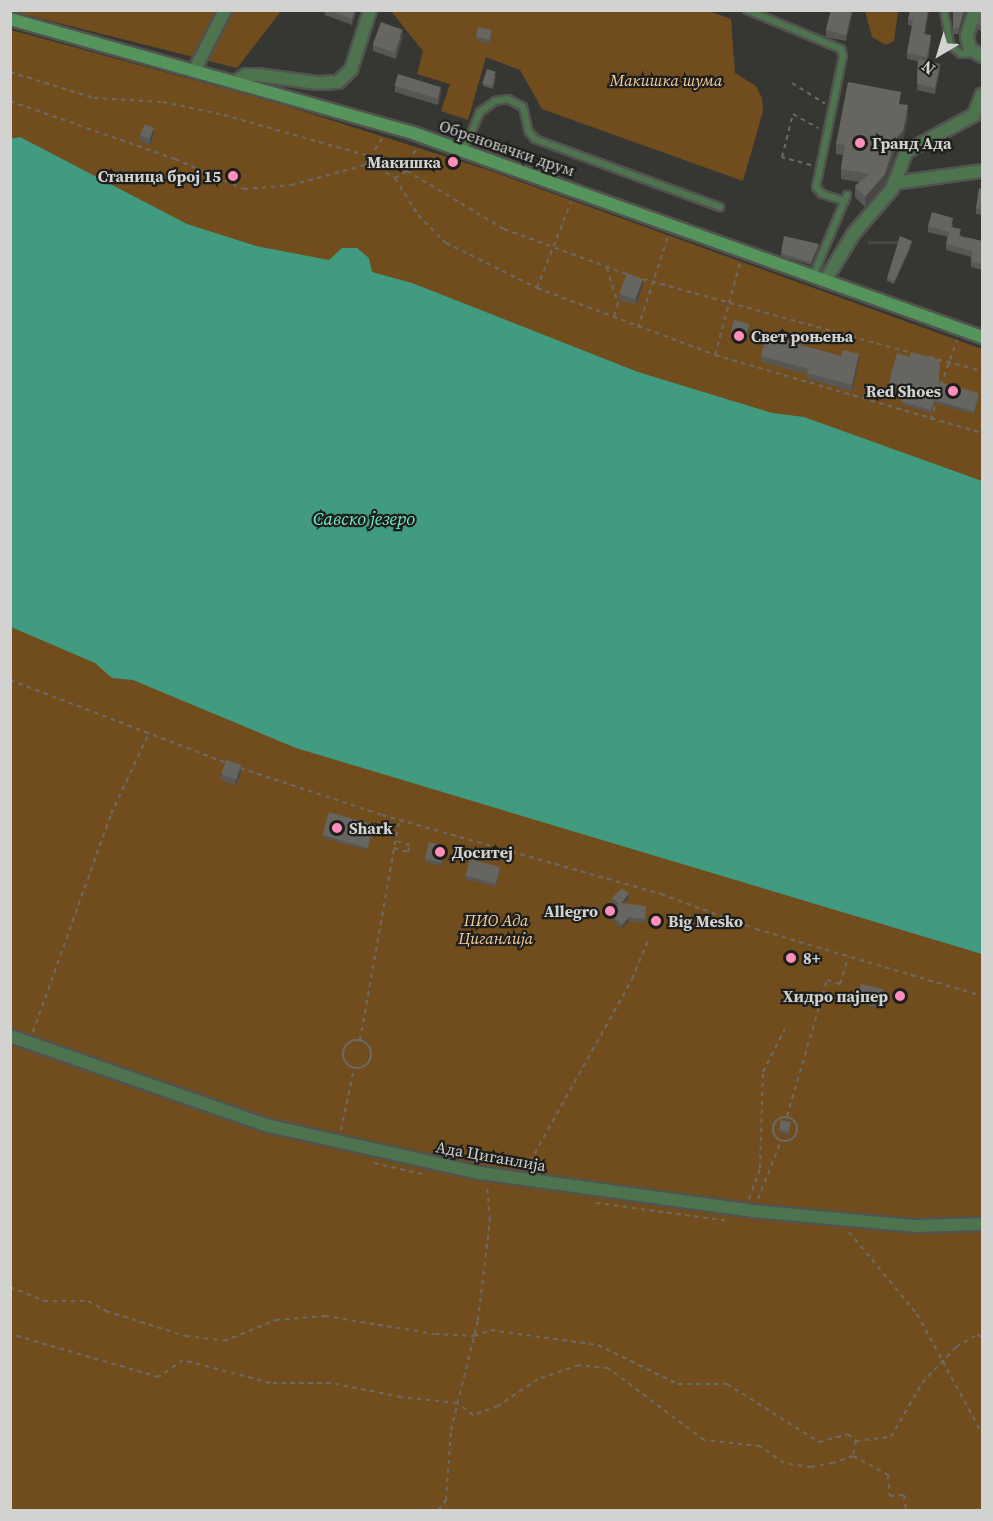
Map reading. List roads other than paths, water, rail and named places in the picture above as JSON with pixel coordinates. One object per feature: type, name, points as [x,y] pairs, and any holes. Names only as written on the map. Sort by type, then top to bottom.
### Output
[{"type":"street","points":[[195,69],[225,10]]},
{"type":"street","points":[[237,81],[246,75],[258,75],[317,83],[338,82],[351,70],[370,10]]},
{"type":"street","points":[[975,10],[967,38],[978,54]]},
{"type":"street","name":"Обреновачки друм","points":[[10,19],[195,69],[421,135],[982,337]]},
{"type":"street","points":[[819,278],[894,183],[906,152],[974,115],[982,94]]},
{"type":"street","points":[[894,183],[982,171]]},
{"type":"street","name":"Ада Циганлија","points":[[10,1036],[265,1125],[486,1174],[749,1211],[916,1226],[982,1224]]},
{"type":"lane","points":[[747,10],[841,49],[843,57],[819,167],[818,191],[846,198],[819,278]]},
{"type":"lane","points":[[945,10],[950,45],[961,54],[978,54]]},
{"type":"lane","points":[[464,150],[480,112],[495,101],[508,99],[523,106],[529,132],[535,140],[720,207]]},
{"type":"water","name":"Савско језеро","points":[[20,137],[187,224],[256,246],[329,260],[342,248],[357,248],[369,258],[372,272],[412,283],[638,372],[772,413],[804,417],[982,481],[982,954],[296,748],[133,680],[112,678],[95,663],[11,627],[10,139]]},
{"type":"place","name":"Гранд Ада","points":[[860,143]]},
{"type":"place","name":"Макишка","points":[[453,162]]},
{"type":"place","name":"Станица број 15","points":[[233,176]]},
{"type":"place","name":"Свет роњења","points":[[739,336]]},
{"type":"place","name":"Red Shoes","points":[[953,391]]},
{"type":"place","name":"Shark","points":[[337,828]]},
{"type":"place","name":"Доситеј","points":[[440,852]]},
{"type":"place","name":"Allegro","points":[[610,911]]},
{"type":"place","name":"Big Mesko","points":[[656,921]]},
{"type":"place","name":"8+","points":[[791,958]]},
{"type":"place","name":"Хидро пајпер","points":[[900,996]]},
{"type":"park label","name":"Макишка шума","points":[[666,80]]},
{"type":"park label","name":"ПИО Ада Циганлија","points":[[496,929]]}]
